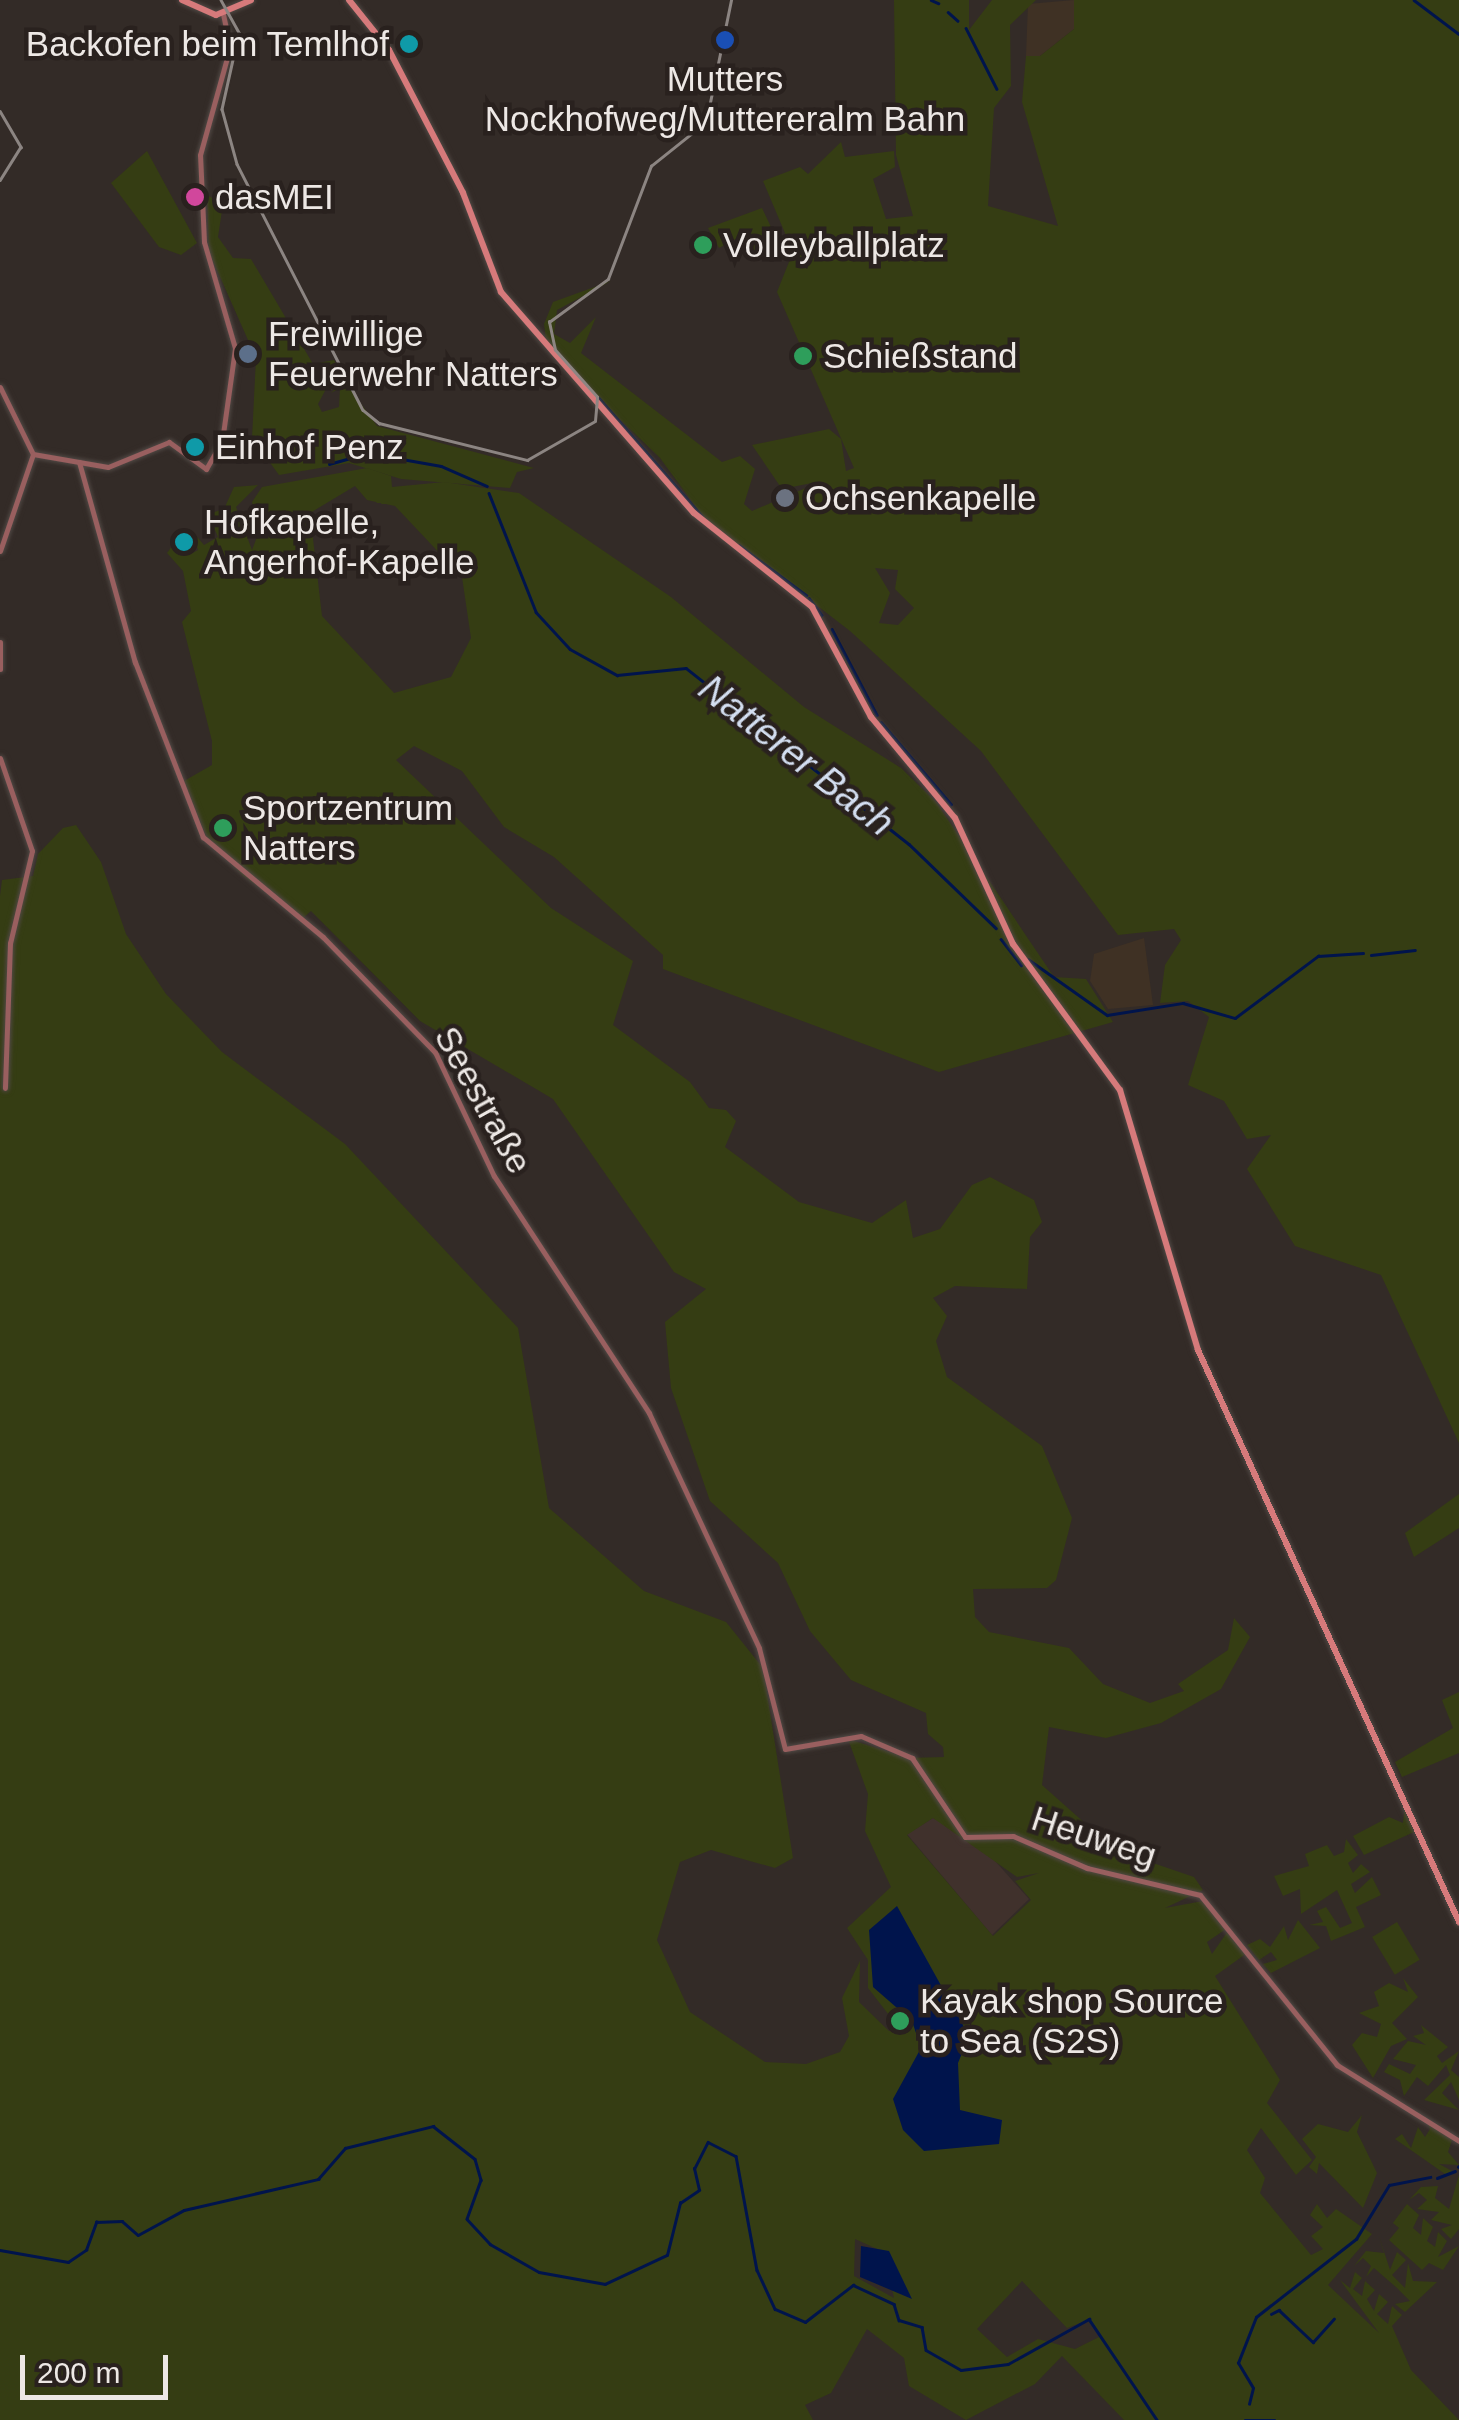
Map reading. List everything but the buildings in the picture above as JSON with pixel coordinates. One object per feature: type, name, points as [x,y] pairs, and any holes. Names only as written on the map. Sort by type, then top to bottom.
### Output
[{"type":"main road","points":[[182,0],[224,14],[251,0]]},
{"type":"main road","points":[[351,2],[390,50],[458,181],[501,292],[701,520],[812,607],[871,717],[955,818],[1013,944],[1120,1090],[1198,1350],[1406,1799],[1430,1875],[1459,1922]]},
{"type":"street","points":[[33,454],[108,467],[170,442],[206,469],[229,420],[236,361],[205,247],[201,144],[230,48],[224,14]]},
{"type":"street","points":[[0,387],[33,454],[0,552]]},
{"type":"street","name":"Seestraße","points":[[79,462],[135,662],[202,837],[323,937],[435,1052],[502,1190],[649,1413],[759,1648],[785,1749]]},
{"type":"street","points":[[0,642],[0,669]]},
{"type":"street","points":[[0,758],[32,851],[10,943],[6,1088]]},
{"type":"street","name":"Heuweg","points":[[785,1749],[861,1736],[912,1758],[964,1837],[1013,1836],[1088,1868],[1200,1895],[1338,2065],[1459,2140]]},
{"type":"shaded area","points":[[1074,0],[1074,29],[1040,56],[1026,56],[1028,4]]},
{"type":"shaded area","points":[[1144,938],[1153,1005],[1108,1009],[1090,981],[1094,954]]},
{"type":"shaded area","points":[[933,1818],[980,1844],[1029,1899],[992,1935],[907,1834]]},
{"type":"shaded area","points":[[897,1906],[969,2036],[958,2063],[960,2110],[1002,2120],[999,2144],[924,2151],[903,2130],[893,2099],[921,2048],[912,2021],[873,1987],[869,1930]]},
{"type":"shaded area","points":[[861,2246],[889,2251],[912,2299],[860,2277]]},
{"type":"green space","points":[[894,0],[969,0],[969,30],[992,0],[1036,0],[1010,25],[1011,86],[994,108],[988,206],[1058,226],[1022,102],[1026,56],[1040,56],[1074,29],[1074,0],[1459,0],[1459,1443],[1381,1275],[1295,1246],[1247,1169],[1271,1135],[1247,1139],[1224,1101],[1188,1085],[1209,1017],[1188,1001],[1160,1003],[1165,965],[1181,940],[1174,929],[1118,935],[981,751],[850,631],[704,518],[660,458],[547,349],[544,324],[553,302],[611,281],[557,310],[554,334],[570,343],[596,317],[581,353],[722,462],[740,456],[755,469],[744,504],[752,511],[822,481],[782,489],[752,445],[829,429],[841,439],[846,471],[854,468],[777,292],[793,252],[763,181],[800,167],[808,174],[841,142],[845,157],[894,151],[895,167],[873,179],[886,219],[913,216],[896,155]],"holes":[[[875,568],[898,570],[895,589],[914,608],[898,625],[879,623],[890,593]]]},
{"type":"green space","points":[[147,151],[197,243],[181,255],[159,247],[111,183]]},
{"type":"green space","points":[[207,195],[223,204],[218,237],[233,258],[251,259],[313,364],[334,360],[343,378],[326,389],[318,404],[322,412],[339,407],[340,388],[331,393],[344,380],[377,426],[534,468],[517,472],[510,488],[401,479],[349,463],[279,475],[252,438],[256,358],[209,252]]},
{"type":"green space","points":[[762,208],[779,244],[754,257],[743,235],[719,248],[708,228]]},
{"type":"green space","points":[[367,468],[391,476],[392,487],[444,482],[519,493],[671,597],[804,707],[901,768],[936,802],[1054,977],[1086,979],[1113,1022],[939,1072],[663,969],[663,955],[554,857],[504,827],[462,771],[414,746],[396,760],[551,908],[633,961],[613,1025],[690,1082],[709,1108],[726,1110],[736,1121],[725,1147],[799,1202],[872,1223],[906,1200],[913,1238],[940,1229],[972,1185],[990,1177],[1034,1200],[1042,1222],[1030,1237],[1027,1289],[955,1286],[933,1298],[947,1316],[936,1341],[947,1377],[1042,1446],[1072,1518],[1056,1580],[1047,1588],[973,1589],[975,1617],[989,1632],[1069,1648],[1103,1684],[1150,1703],[1184,1691],[1178,1684],[1228,1650],[1234,1618],[1250,1637],[1221,1689],[1161,1723],[1106,1738],[1049,1727],[1042,1785],[1115,1850],[1194,1877],[1203,1890],[1165,1908],[1203,1901],[1226,1929],[1207,1942],[1212,1954],[1228,1931],[1247,1953],[1215,1976],[1280,2080],[1267,2103],[1312,2160],[1296,2175],[1261,2128],[1247,2150],[1265,2178],[1260,2193],[1311,2255],[1323,2249],[1311,2236],[1323,2227],[1310,2215],[1317,2204],[1327,2218],[1336,2209],[1372,2234],[1328,2285],[1379,2333],[1340,2280],[1350,2288],[1355,2272],[1362,2278],[1353,2289],[1362,2296],[1365,2281],[1375,2290],[1367,2299],[1374,2311],[1379,2294],[1388,2302],[1377,2314],[1388,2324],[1392,2306],[1402,2315],[1392,2326],[1411,2370],[1459,2420],[1124,2420],[1062,2356],[1035,2384],[966,2420],[909,2386],[904,2358],[867,2329],[831,2393],[805,2405],[813,2420],[0,2420],[0,896],[2,880],[33,876],[38,854],[63,828],[76,825],[101,862],[126,934],[166,994],[222,1052],[345,1144],[518,1328],[549,1508],[644,1591],[726,1622],[763,1668],[793,1858],[775,1868],[711,1850],[680,1862],[657,1940],[690,2012],[765,2062],[806,2064],[840,2052],[849,2036],[842,1998],[860,1961],[859,2002],[889,2031],[899,2028],[868,1988],[868,1960],[847,1928],[891,1887],[865,1831],[868,1794],[848,1739],[908,1758],[944,1757],[943,1747],[928,1734],[926,1713],[851,1680],[810,1631],[778,1563],[710,1501],[671,1388],[665,1322],[706,1289],[674,1272],[553,1099],[420,1021],[311,911],[303,918],[243,876],[207,838],[184,781],[212,765],[212,741],[182,622],[191,611],[183,571],[167,553],[173,545],[189,555],[198,550],[192,531],[204,545],[218,537],[208,514],[224,509],[234,487],[258,485],[236,507],[252,550],[260,529],[252,502],[262,487]],"holes":[[[355,486],[367,500],[395,506],[462,577],[471,638],[451,677],[394,693],[322,616],[310,513]],[[933,1818],[1017,1877],[1039,1873],[1015,1881],[1031,1900],[993,1936],[907,1835]],[[855,2239],[884,2252],[894,2298],[854,2276]],[[1022,2281],[1067,2328],[1088,2320],[1101,2336],[1075,2349],[1038,2339],[1007,2357],[977,2329]]]},
{"type":"green space","points":[[1459,1494],[1459,1528],[1414,1557],[1405,1533]]},
{"type":"green space","points":[[1459,1692],[1459,1753],[1402,1777],[1395,1762],[1453,1728],[1442,1700]]},
{"type":"green space","points":[[1405,1805],[1414,1832],[1364,1855],[1353,1836],[1389,1817],[1403,1823]]},
{"type":"green space","points":[[1346,1839],[1358,1855],[1348,1863],[1353,1873],[1361,1864],[1370,1872],[1351,1884],[1355,1893],[1372,1877],[1381,1895],[1356,1907],[1365,1927],[1331,1941],[1326,1926],[1309,1925],[1323,1922],[1317,1911],[1326,1907],[1340,1928],[1352,1923],[1337,1890],[1301,1914],[1300,1889],[1283,1896],[1274,1876],[1309,1866],[1305,1854],[1327,1845],[1334,1856],[1344,1852]]},
{"type":"green space","points":[[1298,1920],[1320,1948],[1271,1973],[1263,1964],[1277,1960],[1271,1952],[1259,1960],[1247,1945],[1260,1939],[1270,1947],[1284,1926],[1288,1940]]},
{"type":"green space","points":[[1397,1922],[1420,1960],[1395,1975],[1372,1937]]},
{"type":"green space","points":[[1403,1978],[1418,1997],[1392,2023],[1407,2039],[1391,2046],[1373,2078],[1352,2045],[1362,2033],[1377,2037],[1381,2024],[1359,2013],[1379,2006],[1374,1992],[1389,1983],[1408,1992]]},
{"type":"green space","points":[[1421,2025],[1448,2047],[1437,2056],[1442,2063],[1459,2051],[1451,2070],[1459,2077],[1459,2100],[1451,2082],[1442,2093],[1459,2110],[1424,2100],[1450,2075],[1446,2065],[1428,2086],[1417,2077],[1404,2096],[1400,2080],[1384,2072],[1389,2064],[1410,2074],[1416,2065],[1393,2059],[1408,2041],[1426,2045],[1413,2036],[1424,2033]]},
{"type":"green space","points":[[1362,2115],[1357,2132],[1377,2173],[1363,2208],[1319,2163],[1317,2174],[1309,2167],[1316,2157],[1302,2139],[1318,2124],[1348,2132]]},
{"type":"green space","points":[[1426,2120],[1453,2137],[1448,2152],[1459,2165],[1439,2164],[1454,2172],[1448,2176],[1395,2139],[1402,2134],[1411,2148],[1418,2127],[1425,2137],[1430,2129]]},
{"type":"green space","points":[[1459,2175],[1459,2229],[1451,2239],[1441,2229],[1452,2225],[1431,2220],[1439,2212],[1417,2209],[1427,2200],[1419,2193],[1409,2200],[1421,2187],[1438,2186],[1435,2198],[1449,2209]]},
{"type":"green space","points":[[1407,2204],[1419,2215],[1413,2228],[1421,2235],[1423,2218],[1433,2227],[1427,2241],[1435,2247],[1438,2232],[1447,2241],[1438,2257],[1459,2246],[1443,2270],[1429,2263],[1422,2270],[1389,2240],[1399,2228],[1393,2223],[1384,2235]]},
{"type":"green space","points":[[1379,2236],[1390,2270],[1397,2252],[1406,2260],[1392,2275],[1405,2288],[1408,2263],[1413,2281],[1437,2282],[1405,2312],[1395,2304],[1410,2301],[1397,2288],[1374,2268],[1366,2277],[1371,2266],[1363,2258],[1354,2266],[1366,2251],[1384,2253]]},
{"type":"waterway","points":[[931,0],[938,3]]},
{"type":"waterway","points":[[1414,0],[1459,34]]},
{"type":"waterway","points":[[948,12],[958,21]]},
{"type":"waterway","points":[[966,28],[997,89]]},
{"type":"waterway","points":[[599,398],[702,516]]},
{"type":"waterway","name":"Natterer Bach","points":[[329,464],[368,453],[441,466],[487,486]]},
{"type":"waterway","name":"Natterer Bach","points":[[489,493],[536,612],[570,649],[617,675],[686,668],[909,844],[996,928]]},
{"type":"waterway","points":[[739,545],[806,595]]},
{"type":"waterway","points":[[809,598],[822,615]]},
{"type":"waterway","points":[[832,629],[877,715]]},
{"type":"waterway","points":[[881,722],[951,804]]},
{"type":"waterway","name":"Natterer Bach","points":[[1001,939],[1021,965]]},
{"type":"waterway","name":"Natterer Bach","points":[[1371,955],[1415,950]]},
{"type":"waterway","name":"Natterer Bach","points":[[1028,959],[1107,1015],[1183,1003],[1235,1018],[1318,956],[1363,953]]},
{"type":"waterway","points":[[0,2250],[68,2262],[86,2250],[96,2222],[122,2221],[138,2235],[184,2210],[318,2179],[345,2148],[433,2126],[475,2159],[481,2180],[467,2219],[490,2244],[539,2272],[605,2284],[667,2255],[680,2203],[699,2190],[694,2169],[708,2142],[736,2156],[757,2270],[775,2309],[805,2322],[853,2285],[894,2304],[899,2320],[922,2327],[926,2350],[961,2370],[1008,2364],[1089,2319],[1157,2420]]},
{"type":"waterway","points":[[1437,2178],[1455,2171]]},
{"type":"waterway","points":[[1249,2404],[1253,2388],[1238,2363],[1256,2317],[1356,2239],[1389,2185],[1430,2177]]},
{"type":"waterway","points":[[1271,2314],[1279,2310],[1313,2342],[1334,2319]]},
{"type":"waterway","points":[[1245,2420],[1275,2420]]},
{"type":"tram line","points":[[221,0],[239,33],[222,109],[237,164],[363,410],[379,423],[527,460],[595,421],[597,397],[555,350],[549,322],[608,279],[651,166],[706,122],[731,0]]},
{"type":"tram line","points":[[0,111],[21,147],[0,180]]},
{"type":"place","name":"Mutters Nockhofweg/Muttereralm Bahn","points":[[725,40]]},
{"type":"place","name":"Backofen beim Temlhof","points":[[409,44]]},
{"type":"place","name":"dasMEI","points":[[195,197]]},
{"type":"place","name":"Volleyballplatz","points":[[703,245]]},
{"type":"place","name":"Freiwillige Feuerwehr Natters","points":[[248,354]]},
{"type":"place","name":"Schießstand","points":[[803,356]]},
{"type":"place","name":"Einhof Penz","points":[[195,447]]},
{"type":"place","name":"Ochsenkapelle","points":[[785,498]]},
{"type":"place","name":"Hofkapelle, Angerhof-Kapelle","points":[[184,542]]},
{"type":"place","name":"Sportzentrum Natters","points":[[223,828]]},
{"type":"place","name":"Kayak shop Source to Sea (S2S)","points":[[900,2021]]}]
